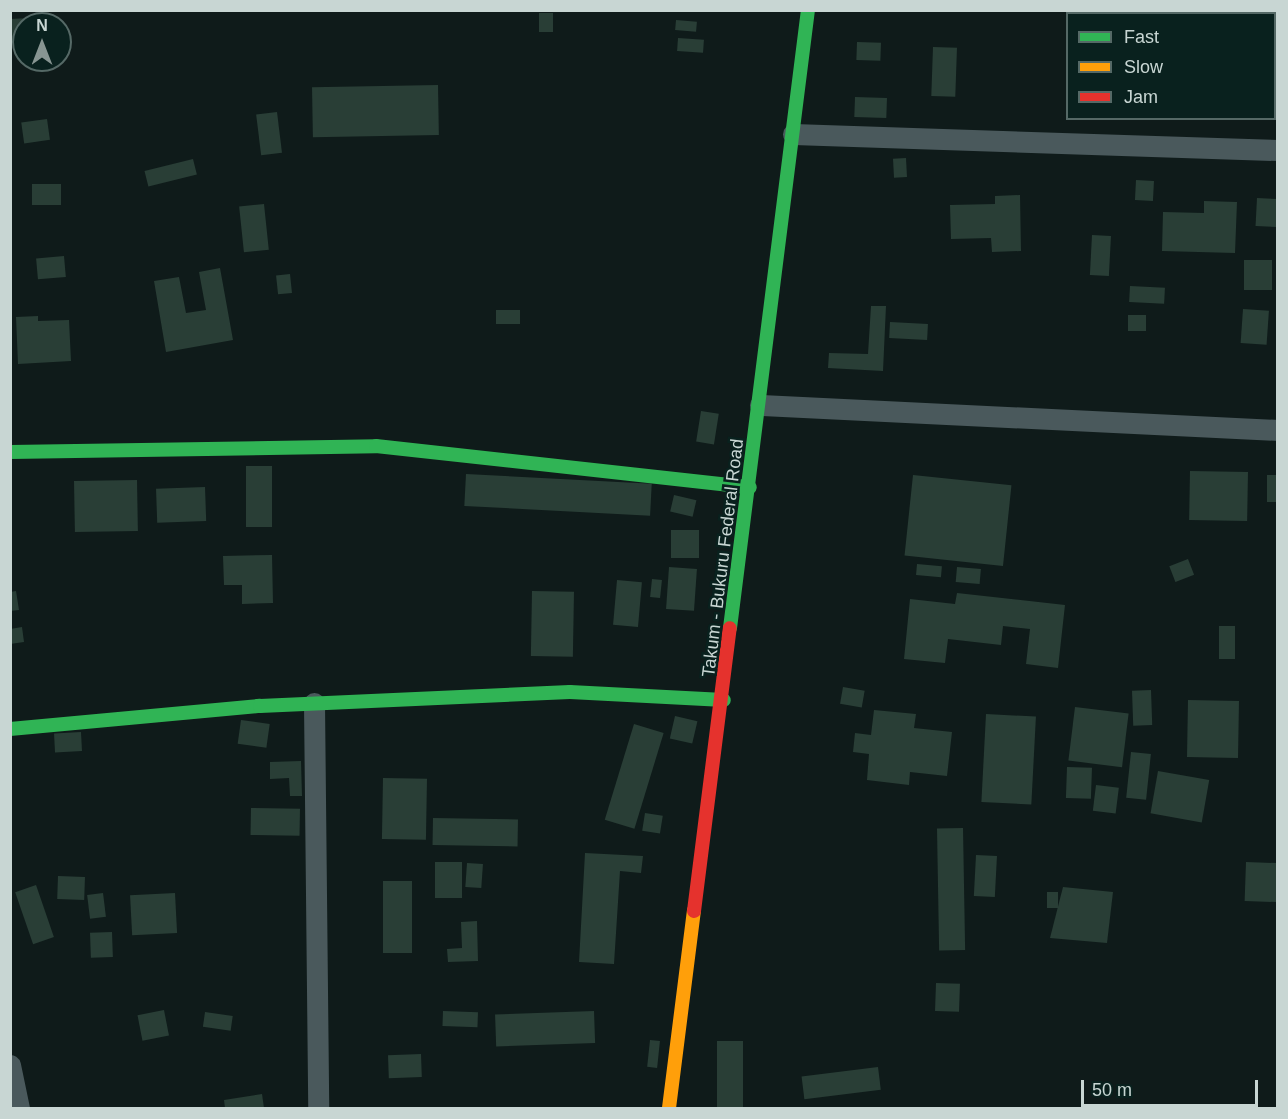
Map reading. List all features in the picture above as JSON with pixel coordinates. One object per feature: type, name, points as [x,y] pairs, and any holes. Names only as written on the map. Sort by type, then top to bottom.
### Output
[{"type":"street","name":"Takum - Bukuru Federal Road","points":[[669,1108],[724,700],[808,10]]},
{"type":"street","points":[[793,134],[1278,150]]},
{"type":"street","points":[[760,405],[1278,430]]},
{"type":"street","points":[[10,452],[376,446],[750,487]]},
{"type":"street","points":[[10,729],[314,703],[570,692],[724,700]]},
{"type":"street","points":[[314,703],[318,1108]]},
{"type":"street","points":[[10,1065],[19,1108]]},
{"type":"building","points":[[1221,10],[1251,10],[1251,12],[1221,12]]},
{"type":"building","points":[[539,13],[553,13],[553,32],[539,32]]},
{"type":"building","points":[[10,19],[12,19],[12,43],[10,43]]},
{"type":"building","points":[[676,20],[697,22],[696,32],[675,30]]},
{"type":"building","points":[[678,38],[704,40],[703,53],[677,51]]},
{"type":"building","points":[[857,42],[881,43],[880,61],[856,60]]},
{"type":"building","points":[[933,47],[957,48],[955,97],[931,96]]},
{"type":"building","points":[[438,85],[439,135],[313,137],[312,87]]},
{"type":"building","points":[[855,97],[887,98],[886,118],[854,117]]},
{"type":"building","points":[[277,112],[282,153],[261,155],[256,115]]},
{"type":"building","points":[[47,119],[50,140],[24,143],[21,123]]},
{"type":"building","points":[[906,158],[907,177],[894,178],[893,159]]},
{"type":"building","points":[[193,159],[197,175],[148,187],[144,171]]},
{"type":"building","points":[[1136,180],[1154,181],[1153,201],[1135,200]]},
{"type":"building","points":[[32,184],[61,184],[61,205],[32,205]]},
{"type":"building","points":[[1020,195],[1021,251],[992,252],[991,238],[951,239],[950,205],[995,204],[995,196]]},
{"type":"building","points":[[1257,198],[1278,199],[1277,227],[1256,226]]},
{"type":"building","points":[[1204,201],[1237,202],[1235,253],[1162,251],[1163,212],[1204,213]]},
{"type":"building","points":[[264,204],[269,250],[244,252],[239,207]]},
{"type":"building","points":[[1092,235],[1111,236],[1109,276],[1090,275]]},
{"type":"building","points":[[64,256],[66,277],[38,279],[36,258]]},
{"type":"building","points":[[1244,260],[1272,260],[1272,290],[1244,290]]},
{"type":"building","points":[[220,268],[233,340],[166,352],[154,281],[179,277],[186,313],[206,310],[199,272]]},
{"type":"building","points":[[290,274],[292,293],[278,294],[276,275]]},
{"type":"building","points":[[1130,286],[1165,288],[1164,304],[1129,302]]},
{"type":"building","points":[[871,306],[886,306],[883,371],[828,368],[829,353],[868,354]]},
{"type":"building","points":[[1243,309],[1269,311],[1267,345],[1241,343]]},
{"type":"building","points":[[496,310],[520,310],[520,324],[496,324]]},
{"type":"building","points":[[1128,315],[1146,315],[1146,331],[1128,331]]},
{"type":"building","points":[[38,316],[38,321],[69,320],[71,361],[18,364],[16,317]]},
{"type":"building","points":[[890,322],[928,324],[927,340],[889,338]]},
{"type":"building","points":[[701,411],[719,414],[714,444],[696,442]]},
{"type":"building","points":[[246,466],[272,466],[272,527],[246,527]]},
{"type":"building","points":[[1190,471],[1248,472],[1247,521],[1189,520]]},
{"type":"building","points":[[466,474],[652,484],[650,516],[464,506]]},
{"type":"building","points":[[913,475],[1011,485],[1003,566],[905,556]]},
{"type":"building","points":[[1267,475],[1278,475],[1278,502],[1267,502]]},
{"type":"building","points":[[137,480],[138,531],[75,532],[74,481]]},
{"type":"building","points":[[205,487],[206,521],[157,523],[156,489]]},
{"type":"building","points":[[674,495],[696,500],[693,517],[670,512]]},
{"type":"building","points":[[671,530],[699,530],[699,558],[671,558]]},
{"type":"building","points":[[272,555],[273,603],[242,604],[242,585],[224,585],[223,556]]},
{"type":"building","points":[[1188,559],[1194,575],[1175,582],[1169,566]]},
{"type":"building","points":[[917,564],[942,566],[941,577],[916,575]]},
{"type":"building","points":[[669,567],[697,569],[694,611],[666,609]]},
{"type":"building","points":[[957,567],[981,569],[980,584],[956,582]]},
{"type":"building","points":[[652,579],[662,580],[660,598],[650,597]]},
{"type":"building","points":[[617,580],[642,582],[638,627],[613,625]]},
{"type":"building","points":[[16,591],[19,610],[10,611],[10,592]]},
{"type":"building","points":[[532,591],[574,592],[573,657],[531,656]]},
{"type":"building","points":[[957,593],[1065,605],[1058,668],[1026,664],[1030,629],[1003,626],[1001,645],[948,639],[945,663],[904,659],[910,599],[955,604]]},
{"type":"building","points":[[1219,626],[1235,626],[1235,659],[1219,659]]},
{"type":"building","points":[[22,627],[24,642],[10,644],[10,629]]},
{"type":"building","points":[[843,687],[865,691],[862,708],[840,704]]},
{"type":"building","points":[[1151,690],[1152,725],[1133,726],[1132,691]]},
{"type":"building","points":[[1188,700],[1239,701],[1238,758],[1187,757]]},
{"type":"building","points":[[1075,707],[1129,714],[1122,767],[1068,761]]},
{"type":"building","points":[[874,710],[916,714],[914,728],[952,732],[947,776],[910,772],[909,785],[867,780],[869,754],[853,752],[855,733],[871,735]]},
{"type":"building","points":[[986,714],[1036,717],[1031,804],[981,802]]},
{"type":"building","points":[[675,716],[697,721],[692,744],[670,738]]},
{"type":"building","points":[[241,720],[270,724],[266,748],[238,744]]},
{"type":"building","points":[[634,724],[664,733],[634,829],[605,820]]},
{"type":"building","points":[[81,732],[82,751],[55,752],[54,733]]},
{"type":"building","points":[[1131,752],[1151,754],[1146,800],[1126,798]]},
{"type":"building","points":[[301,761],[302,796],[290,796],[289,778],[270,779],[270,762]]},
{"type":"building","points":[[1067,767],[1092,768],[1091,799],[1066,798]]},
{"type":"building","points":[[1158,771],[1209,780],[1202,822],[1151,813]]},
{"type":"building","points":[[383,778],[427,779],[426,840],[382,839]]},
{"type":"building","points":[[1096,785],[1119,788],[1116,814],[1093,811]]},
{"type":"building","points":[[251,808],[300,809],[300,836],[251,835]]},
{"type":"building","points":[[645,813],[663,816],[660,834],[642,831]]},
{"type":"building","points":[[433,818],[518,819],[518,846],[433,845]]},
{"type":"building","points":[[937,828],[963,828],[965,950],[939,950]]},
{"type":"building","points":[[585,853],[643,856],[641,873],[620,871],[614,964],[579,962]]},
{"type":"building","points":[[976,855],[997,856],[995,897],[974,896]]},
{"type":"building","points":[[435,862],[462,862],[462,898],[435,898]]},
{"type":"building","points":[[1246,862],[1278,863],[1277,902],[1245,901]]},
{"type":"building","points":[[467,863],[483,864],[481,888],[465,887]]},
{"type":"building","points":[[58,876],[85,877],[84,900],[57,899]]},
{"type":"building","points":[[383,881],[412,881],[412,953],[383,953]]},
{"type":"building","points":[[36,885],[54,937],[33,944],[15,892]]},
{"type":"building","points":[[1063,887],[1113,892],[1107,943],[1050,938]]},
{"type":"building","points":[[1047,892],[1058,892],[1058,908],[1047,908]]},
{"type":"building","points":[[103,893],[106,917],[90,919],[87,895]]},
{"type":"building","points":[[175,893],[177,933],[132,935],[130,895]]},
{"type":"building","points":[[477,921],[478,961],[448,962],[447,949],[462,948],[461,922]]},
{"type":"building","points":[[112,932],[113,957],[91,958],[90,933]]},
{"type":"building","points":[[936,983],[960,984],[959,1012],[935,1011]]},
{"type":"building","points":[[164,1010],[169,1036],[142,1041],[137,1015]]},
{"type":"building","points":[[443,1011],[478,1012],[477,1027],[442,1026]]},
{"type":"building","points":[[594,1011],[595,1043],[496,1046],[495,1014]]},
{"type":"building","points":[[205,1012],[233,1016],[231,1031],[203,1027]]},
{"type":"building","points":[[650,1040],[660,1041],[657,1068],[647,1067]]},
{"type":"building","points":[[717,1041],[743,1041],[743,1108],[717,1108]]},
{"type":"building","points":[[421,1054],[422,1077],[389,1078],[388,1055]]},
{"type":"building","points":[[878,1067],[881,1090],[804,1099],[802,1076]]},
{"type":"building","points":[[262,1094],[264,1108],[225,1108],[224,1100]]},
{"type":"traffic: fast","points":[[730,628],[808,10]]},
{"type":"traffic: fast","points":[[10,452],[376,446],[750,487]]},
{"type":"traffic: fast","points":[[10,729],[260,706],[570,692],[724,700]]},
{"type":"traffic: slow","points":[[669,1108],[694,911]]},
{"type":"traffic: jam","points":[[694,911],[730,628]]}]
